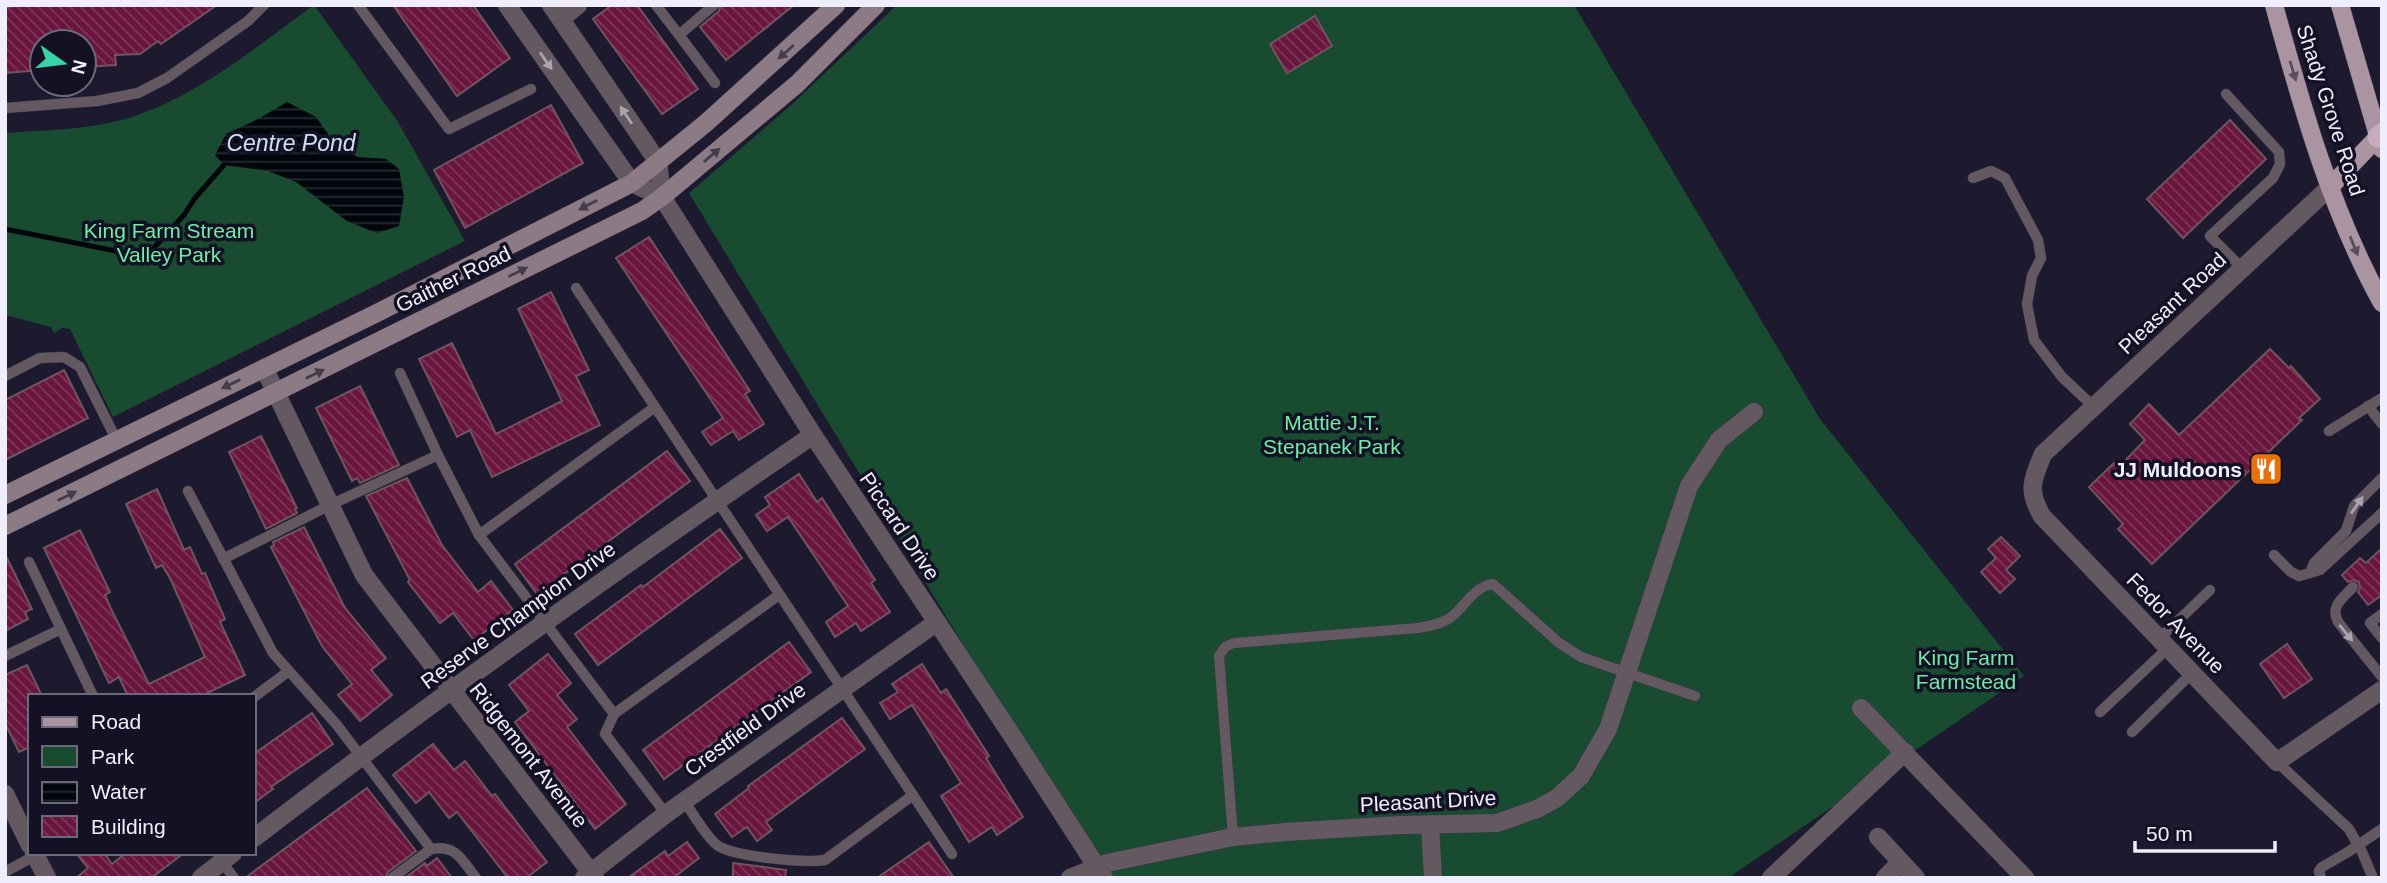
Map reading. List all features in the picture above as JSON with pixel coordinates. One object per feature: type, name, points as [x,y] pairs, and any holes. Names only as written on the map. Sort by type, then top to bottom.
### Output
[{"type":"main road","name":"Gaither Road","points":[[5,495],[375,314],[632,183],[706,123],[836,5]]},
{"type":"main road","name":"Gaither Road","points":[[5,526],[642,211],[797,84],[876,5]]},
{"type":"main road","name":"Shady Grove Road","points":[[2274,5],[2330,187],[2364,271],[2382,303]]},
{"type":"main road","name":"Shady Grove Road","points":[[2340,5],[2380,140]]},
{"type":"main road","name":"Pleasant Road","points":[[2330,187],[2380,140]]},
{"type":"street","points":[[507,5],[632,183],[662,197]]},
{"type":"street","points":[[556,12],[578,5]]},
{"type":"street","name":"Piccard Drive","points":[[556,12],[658,162],[662,197],[813,435],[1100,872]]},
{"type":"street","name":"Pleasant Road","points":[[2042,516],[2032,499],[2034,476],[2043,454],[2330,187]]},
{"type":"street","name":"Ridgemont Avenue","points":[[264,368],[364,575],[590,876]]},
{"type":"street","name":"Pleasant Drive","points":[[1070,878],[1233,837],[1285,832],[1497,824],[1537,809],[1557,798],[1581,776],[1608,729],[1689,486],[1719,440],[1754,412]]},
{"type":"street","name":"Reserve Champion Drive","points":[[256,836],[451,690],[813,435]]},
{"type":"street","name":"Fedor Avenue","points":[[2042,516],[2277,762]]},
{"type":"street","name":"Crestfield Drive","points":[[590,876],[666,814],[937,622]]},
{"type":"street","points":[[2277,762],[2382,690]]},
{"type":"street","points":[[1861,708],[2025,878]]},
{"type":"street","points":[[1771,878],[1905,752]]},
{"type":"street","points":[[5,794],[28,840]]},
{"type":"street","points":[[1430,825],[1433,878]]},
{"type":"street","points":[[1878,837],[1916,878]]},
{"type":"street","points":[[36,855],[47,878]]},
{"type":"street","points":[[201,878],[228,858]]},
{"type":"street","points":[[1885,878],[1901,862]]},
{"type":"lane","points":[[5,108],[97,101],[138,93],[177,71],[248,21],[264,5]]},
{"type":"lane","points":[[358,5],[449,129],[531,89]]},
{"type":"lane","points":[[656,5],[715,83]]},
{"type":"lane","points":[[678,34],[714,5]]},
{"type":"lane","points":[[2226,94],[2279,152],[2280,164],[2273,178],[2210,236],[2243,269]]},
{"type":"lane","points":[[1973,178],[1991,171],[2005,178],[2018,200],[2038,240],[2041,258],[2032,276],[2027,304],[2035,340],[2062,377],[2094,407]]},
{"type":"lane","points":[[576,288],[952,854]]},
{"type":"lane","points":[[5,376],[40,359],[64,357],[80,367],[116,439]]},
{"type":"lane","points":[[400,373],[479,535],[614,714]]},
{"type":"lane","points":[[2329,431],[2382,398]]},
{"type":"lane","points":[[2368,406],[2382,424]]},
{"type":"lane","points":[[479,535],[655,407]]},
{"type":"lane","points":[[223,559],[438,455]]},
{"type":"lane","points":[[2310,573],[2314,563],[2346,531],[2354,506],[2382,478]]},
{"type":"lane","points":[[188,491],[272,653],[337,724],[431,849]]},
{"type":"lane","points":[[2274,555],[2293,574],[2302,576],[2320,570],[2382,513]]},
{"type":"lane","points":[[29,562],[92,694]]},
{"type":"lane","points":[[1233,837],[1219,656],[1225,647],[1234,643],[1418,628],[1438,624],[1451,617],[1480,588],[1493,584],[1559,642],[1581,657],[1695,696]]},
{"type":"lane","points":[[2353,587],[2336,605],[2334,614],[2382,677]]},
{"type":"lane","points":[[2100,712],[2210,590]]},
{"type":"lane","points":[[666,814],[605,734],[614,714],[779,595]]},
{"type":"lane","points":[[2382,614],[2370,622],[2382,638]]},
{"type":"lane","points":[[5,656],[61,629]]},
{"type":"lane","points":[[256,696],[289,671]]},
{"type":"lane","points":[[2132,732],[2192,673]]},
{"type":"lane","points":[[2277,762],[2349,829],[2373,878]]},
{"type":"lane","points":[[684,801],[715,844],[730,852],[810,862],[825,860],[913,795]]},
{"type":"lane","points":[[2321,878],[2319,871],[2322,867],[2382,829]]},
{"type":"lane","points":[[392,878],[431,849],[445,847],[455,851],[476,878]]},
{"type":"lane","points":[[5,873],[30,855]]},
{"type":"lane","points":[[228,858],[234,878]]},
{"type":"green space","name":"King Farm Stream Valley Park","points":[[314,5],[398,122],[465,241],[113,417],[70,329],[62,328],[54,333],[51,327],[5,315],[5,133],[93,126],[149,111],[223,71]]},
{"type":"green space","name":"Mattie J.T. Stepanek Park","points":[[897,5],[1574,5],[1820,419],[2024,676],[1728,878],[1105,878],[689,193],[789,107]]},
{"type":"water","name":"Centre Pond","points":[[287,102],[316,117],[338,148],[358,157],[386,159],[399,169],[404,197],[399,226],[377,233],[347,221],[296,182],[268,171],[224,165],[215,155],[226,134]]},
{"type":"building","points":[[217,5],[161,44],[158,41],[140,54],[115,55],[116,65],[98,66],[98,28],[28,28],[28,71],[5,73],[5,7]]},
{"type":"building","points":[[393,5],[473,5],[510,58],[457,96]]},
{"type":"building","points":[[612,5],[637,5],[698,89],[662,114],[593,19]]},
{"type":"building","points":[[721,5],[794,5],[726,60],[700,27],[719,11]]},
{"type":"building","points":[[1315,16],[1332,46],[1287,73],[1270,44]]},
{"type":"building","points":[[551,105],[583,163],[465,228],[434,170]]},
{"type":"building","points":[[2230,120],[2266,159],[2183,238],[2147,199]]},
{"type":"building","points":[[649,237],[750,391],[745,394],[764,424],[739,440],[733,431],[711,445],[702,432],[723,418],[616,258]]},
{"type":"building","points":[[551,292],[589,370],[576,376],[600,425],[492,477],[470,430],[457,437],[419,359],[452,343],[496,434],[562,401],[518,309]]},
{"type":"building","points":[[2270,349],[2289,368],[2291,366],[2320,399],[2299,418],[2302,420],[2152,564],[2118,529],[2123,524],[2089,487],[2114,463],[2118,468],[2145,440],[2130,424],[2149,404],[2179,435]]},
{"type":"building","points":[[64,370],[88,418],[5,460],[5,400]]},
{"type":"building","points":[[360,386],[399,465],[360,483],[357,478],[352,481],[316,408]]},
{"type":"building","points":[[261,436],[297,508],[297,513],[266,529],[229,452]]},
{"type":"building","points":[[667,451],[690,481],[537,594],[515,564]]},
{"type":"building","points":[[799,474],[817,502],[822,498],[875,580],[871,583],[890,612],[861,631],[856,623],[835,637],[826,622],[848,606],[788,517],[767,531],[756,515],[770,505],[765,497]]},
{"type":"building","points":[[407,478],[442,545],[478,592],[491,581],[513,610],[474,640],[453,613],[440,623],[408,582],[410,580],[366,496]]},
{"type":"building","points":[[157,489],[184,550],[190,547],[202,574],[205,573],[225,619],[220,622],[245,675],[205,694],[127,694],[119,677],[109,683],[44,548],[80,530],[110,592],[105,595],[111,609],[149,684],[205,657],[170,578],[162,565],[156,568],[126,504]]},
{"type":"building","points":[[304,527],[345,608],[386,658],[371,670],[392,695],[360,721],[338,695],[352,684],[322,646],[271,547],[273,542]]},
{"type":"building","points":[[720,529],[742,558],[598,665],[575,634]]},
{"type":"building","points":[[2001,537],[2020,556],[2006,570],[2015,579],[2000,593],[1981,572],[1996,558],[1988,549]]},
{"type":"building","points":[[2382,548],[2382,595],[2368,605],[2358,592],[2359,582],[2348,582],[2342,575],[2360,558],[2366,563]]},
{"type":"building","points":[[5,554],[32,609],[25,612],[28,619],[5,631]]},
{"type":"building","points":[[789,642],[811,672],[664,779],[643,750]]},
{"type":"building","points":[[2287,644],[2312,679],[2284,698],[2260,664]]},
{"type":"building","points":[[548,654],[571,683],[557,695],[577,719],[567,727],[626,804],[595,829],[515,722],[529,711],[509,685]]},
{"type":"building","points":[[922,664],[941,693],[946,689],[989,756],[986,758],[1023,817],[997,835],[992,827],[969,842],[941,796],[961,783],[912,705],[890,719],[880,703],[898,692],[892,684]]},
{"type":"building","points":[[27,665],[41,694],[28,694],[28,748],[19,752],[5,723],[5,675]]},
{"type":"building","points":[[312,713],[333,744],[271,787],[273,789],[256,802],[256,753]]},
{"type":"building","points":[[842,718],[865,749],[766,822],[772,830],[757,841],[747,827],[732,837],[715,814],[749,788],[748,786]]},
{"type":"building","points":[[433,744],[454,770],[465,761],[492,796],[495,794],[547,862],[526,878],[508,878],[457,812],[449,818],[429,792],[416,803],[393,775]]},
{"type":"building","points":[[367,788],[416,851],[388,872],[385,878],[245,878]]},
{"type":"building","points":[[687,842],[699,858],[673,878],[628,878],[665,851],[668,856]]},
{"type":"building","points":[[929,842],[954,878],[877,878]]},
{"type":"building","points":[[78,855],[105,855],[112,864],[123,855],[181,855],[151,878],[76,878],[88,868]]},
{"type":"building","points":[[437,858],[452,878],[405,878],[425,863],[427,866]]},
{"type":"building","points":[[733,863],[786,870],[785,878],[733,878]]},
{"type":"waterway","points":[[5,229],[136,255],[151,251],[224,165]]},
{"type":"place","name":"JJ Muldoons","points":[[2266,469]]},
{"type":"park label","name":"King Farm Farmstead","points":[[1966,669]]}]
